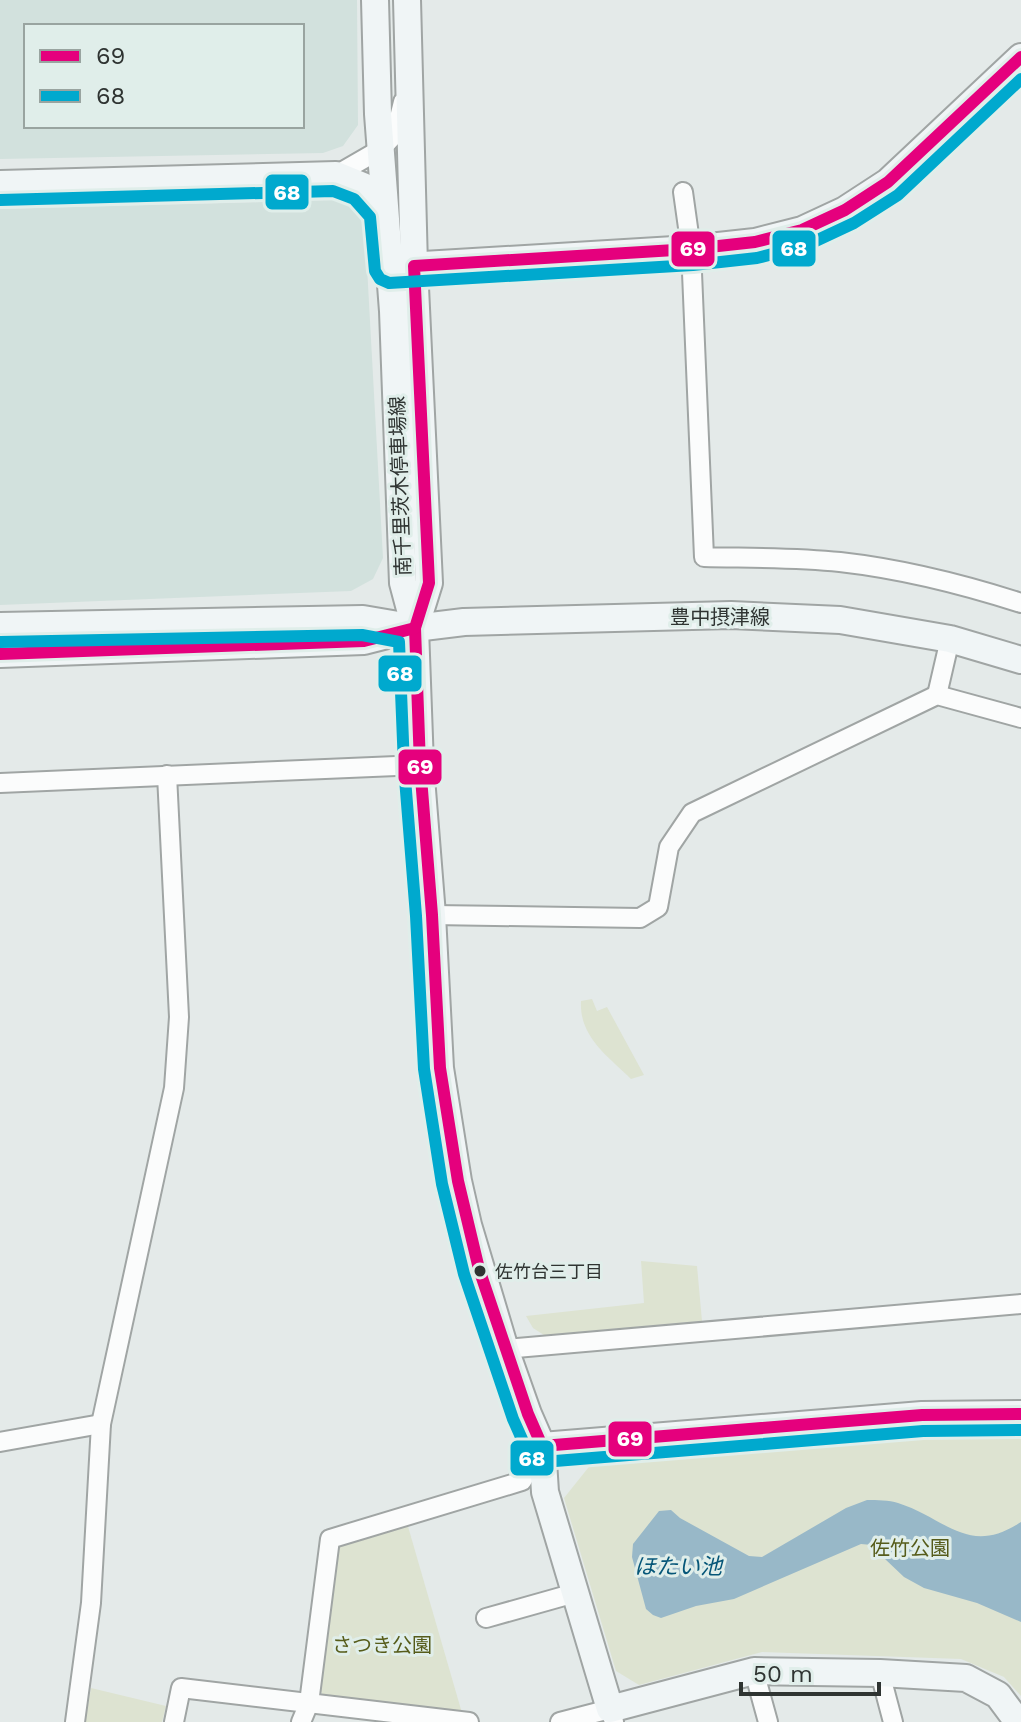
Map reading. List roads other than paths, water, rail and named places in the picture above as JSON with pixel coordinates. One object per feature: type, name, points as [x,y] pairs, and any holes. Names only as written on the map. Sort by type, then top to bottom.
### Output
[{"type":"street","name":"南千里茨木停車場線","points":[[375,0],[378,114],[385,210],[402,267]]},
{"type":"street","name":"南千里茨木停車場線","points":[[407,0],[402,267],[403,583],[415,628],[420,765],[440,1068],[458,1181],[479,1269],[528,1414],[542,1446],[545,1492],[612,1715]]},
{"type":"street","points":[[402,267],[691,249],[755,242],[802,230],[845,210],[888,182],[1021,57]]},
{"type":"street","points":[[336,175],[381,149],[395,134],[408,69]]},
{"type":"street","points":[[336,175],[365,148],[378,114]]},
{"type":"street","points":[[0,184],[336,175],[363,186],[385,210]]},
{"type":"street","points":[[683,192],[691,249],[704,557],[838,561],[920,574],[1021,603]]},
{"type":"street","name":"豊中摂津線","points":[[0,654],[364,641],[415,628],[464,622],[731,615],[840,620],[950,639],[1021,660]]},
{"type":"street","name":"豊中摂津線","points":[[0,626],[363,619],[415,628]]},
{"type":"street","points":[[937,695],[950,639]]},
{"type":"street","points":[[432,915],[640,918],[658,907],[669,847],[692,813],[937,695],[1021,718]]},
{"type":"street","points":[[0,783],[420,765]]},
{"type":"street","points":[[75,1722],[91,1603],[101,1424],[174,1088],[179,1017],[167,775]]},
{"type":"street","points":[[505,1349],[1021,1304]]},
{"type":"street","points":[[301,1722],[309,1703],[330,1539],[522,1481],[542,1446],[922,1415],[1021,1414]]},
{"type":"street","points":[[0,1442],[101,1424]]},
{"type":"street","points":[[486,1618],[575,1593]]},
{"type":"street","points":[[754,1671],[768,1722]]},
{"type":"street","points":[[560,1722],[612,1715],[754,1671],[966,1678],[998,1695],[1018,1722]]},
{"type":"street","points":[[880,1673],[893,1722]]},
{"type":"street","points":[[174,1722],[181,1688],[428,1720],[469,1722]]},
{"type":"water","name":"ほたい池","points":[[867,1500],[898,1503],[971,1535],[986,1536],[1002,1532],[1021,1522],[1021,1622],[977,1603],[924,1588],[904,1577],[885,1559],[883,1546],[861,1544],[734,1599],[696,1606],[661,1618],[646,1609],[632,1557],[633,1544],[659,1511],[671,1510],[749,1556],[762,1557],[846,1508]]},
{"type":"place","name":"佐竹台三丁目","points":[[480,1271]]},
{"type":"park label","name":"佐竹公園","points":[[910,1548]]},
{"type":"park label","name":"さつき公園","points":[[382,1645]]}]
